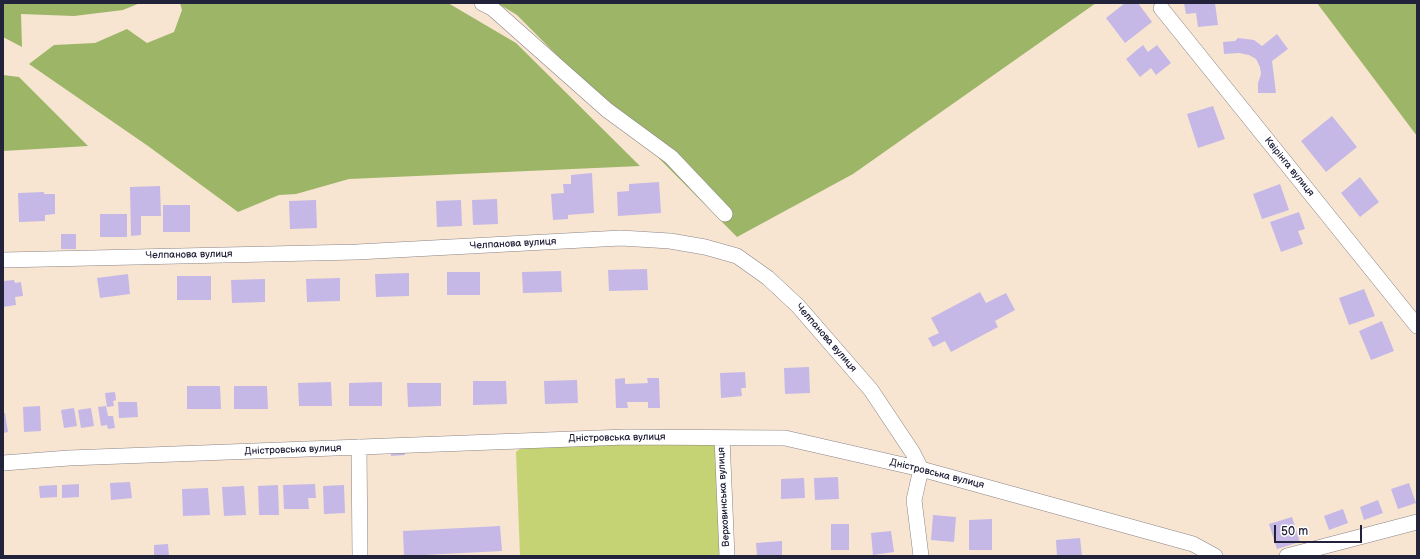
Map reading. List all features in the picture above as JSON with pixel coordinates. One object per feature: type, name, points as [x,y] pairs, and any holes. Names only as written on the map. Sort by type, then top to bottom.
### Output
[{"type":"street","points":[[482,3],[492,8],[607,110],[671,157],[725,214]]},
{"type":"street","name":"Квірінга вулиця","points":[[1161,8],[1417,326]]},
{"type":"street","name":"Челпанова вулиця","points":[[3,260],[357,252],[621,238],[670,241],[705,246],[737,256],[768,278],[798,306],[871,390],[922,469]]},
{"type":"street","name":"Дністровська вулиця","points":[[3,463],[69,458],[626,437],[785,438],[922,469],[1193,544],[1215,556]]},
{"type":"street","name":"Верховинська вулиця","points":[[722,438],[727,556]]},
{"type":"street","points":[[359,447],[360,556]]},
{"type":"street","points":[[921,556],[914,500],[922,469]]},
{"type":"street","points":[[1287,556],[1417,522]]},
{"type":"green space","points":[[3,3],[140,3],[123,10],[74,16],[21,14],[22,47],[3,37]]},
{"type":"green space","points":[[180,3],[448,3],[516,43],[640,166],[349,179],[296,194],[279,195],[238,212],[148,146],[29,64],[54,45],[95,43],[127,29],[147,43],[174,32],[182,10]]},
{"type":"green space","points":[[497,3],[1096,3],[853,174],[737,237],[517,15]]},
{"type":"green space","points":[[1317,3],[1417,3],[1417,136]]},
{"type":"green space","points":[[3,75],[19,77],[88,146],[3,151]]},
{"type":"green space","points":[[627,442],[715,443],[720,556],[520,556],[516,452],[522,447]]},
{"type":"building","points":[[1125,3],[1138,3],[1152,22],[1125,43],[1106,18]]},
{"type":"building","points":[[1184,3],[1215,3],[1218,25],[1198,27],[1196,13],[1186,14]]},
{"type":"building","points":[[1277,34],[1288,49],[1272,61],[1276,93],[1258,93],[1258,83],[1261,74],[1260,67],[1256,59],[1249,55],[1239,53],[1224,54],[1223,42],[1235,41],[1238,38],[1254,40],[1262,46]]},
{"type":"building","points":[[1143,45],[1148,52],[1157,45],[1171,63],[1156,75],[1151,68],[1140,77],[1126,59]]},
{"type":"building","points":[[1213,106],[1225,139],[1198,148],[1187,114]]},
{"type":"building","points":[[1332,116],[1357,147],[1326,172],[1301,141]]},
{"type":"building","points":[[592,173],[594,213],[568,215],[568,219],[553,220],[551,194],[564,193],[563,184],[571,184],[571,175]]},
{"type":"building","points":[[1360,177],[1379,202],[1360,217],[1341,193]]},
{"type":"building","points":[[659,182],[661,213],[618,216],[617,192],[629,191],[629,184]]},
{"type":"building","points":[[1280,184],[1289,210],[1262,219],[1253,194]]},
{"type":"building","points":[[160,186],[161,216],[141,216],[141,235],[131,236],[130,187]]},
{"type":"building","points":[[44,192],[44,194],[55,194],[55,214],[45,215],[45,221],[19,222],[18,193]]},
{"type":"building","points":[[497,199],[498,224],[473,225],[472,200]]},
{"type":"building","points":[[316,200],[317,228],[290,229],[289,201]]},
{"type":"building","points":[[461,200],[462,226],[437,227],[436,201]]},
{"type":"building","points":[[163,205],[190,205],[190,232],[163,232]]},
{"type":"building","points":[[1299,212],[1305,229],[1298,231],[1303,244],[1281,252],[1270,222]]},
{"type":"building","points":[[100,214],[127,214],[127,237],[100,237]]},
{"type":"building","points":[[61,234],[76,234],[76,249],[61,249]]},
{"type":"building","points":[[647,269],[648,290],[609,291],[608,270]]},
{"type":"building","points":[[561,271],[562,292],[523,293],[522,272]]},
{"type":"building","points":[[447,272],[480,272],[480,295],[447,295]]},
{"type":"building","points":[[409,273],[409,296],[376,297],[375,274]]},
{"type":"building","points":[[128,274],[130,294],[100,298],[97,278]]},
{"type":"building","points":[[177,276],[211,276],[211,300],[177,300]]},
{"type":"building","points":[[340,278],[340,301],[307,302],[306,279]]},
{"type":"building","points":[[265,279],[265,302],[232,303],[231,280]]},
{"type":"building","points":[[14,280],[15,283],[21,282],[23,296],[15,297],[16,305],[3,307],[3,281]]},
{"type":"building","points":[[1364,289],[1375,316],[1349,325],[1339,298]]},
{"type":"building","points":[[980,292],[986,303],[1006,293],[1015,310],[995,321],[998,327],[951,352],[945,341],[933,347],[928,338],[939,333],[931,318]]},
{"type":"building","points":[[1382,321],[1394,351],[1371,360],[1359,331]]},
{"type":"building","points":[[809,367],[810,393],[785,394],[784,368]]},
{"type":"building","points":[[745,372],[746,388],[741,388],[742,396],[721,398],[720,373]]},
{"type":"building","points":[[625,378],[625,384],[648,383],[647,378],[659,378],[660,408],[648,408],[648,402],[627,402],[628,408],[616,408],[615,379]]},
{"type":"building","points":[[577,380],[578,403],[545,404],[544,381]]},
{"type":"building","points":[[473,381],[506,381],[507,404],[473,405]]},
{"type":"building","points":[[331,382],[332,406],[299,406],[298,383]]},
{"type":"building","points":[[382,382],[382,406],[349,406],[349,383]]},
{"type":"building","points":[[407,383],[441,383],[441,406],[408,407]]},
{"type":"building","points":[[187,386],[220,386],[221,409],[187,409]]},
{"type":"building","points":[[234,386],[267,386],[268,409],[234,409]]},
{"type":"building","points":[[115,392],[116,400],[113,401],[114,406],[107,407],[105,393]]},
{"type":"building","points":[[118,402],[137,402],[138,417],[119,418]]},
{"type":"building","points":[[40,406],[41,431],[24,432],[23,407]]},
{"type":"building","points":[[106,406],[108,416],[113,416],[115,428],[108,429],[107,425],[101,426],[98,407]]},
{"type":"building","points":[[74,408],[77,426],[64,428],[61,410]]},
{"type":"building","points":[[91,408],[94,426],[81,428],[78,410]]},
{"type":"building","points":[[3,413],[5,413],[8,432],[3,433]]},
{"type":"building","points":[[404,449],[405,455],[391,456],[391,450]]},
{"type":"building","points":[[838,477],[839,499],[815,500],[814,478]]},
{"type":"building","points":[[804,478],[805,498],[781,499],[781,479]]},
{"type":"building","points":[[130,482],[132,498],[111,500],[110,483]]},
{"type":"building","points":[[1409,483],[1416,503],[1398,509],[1391,489]]},
{"type":"building","points":[[79,484],[79,497],[62,498],[62,485]]},
{"type":"building","points":[[315,484],[316,498],[308,498],[309,509],[284,509],[283,485]]},
{"type":"building","points":[[57,485],[57,497],[40,498],[39,486]]},
{"type":"building","points":[[278,485],[279,515],[259,515],[258,486]]},
{"type":"building","points":[[344,485],[345,513],[324,514],[323,486]]},
{"type":"building","points":[[244,486],[246,515],[224,516],[222,487]]},
{"type":"building","points":[[208,488],[210,515],[183,516],[182,489]]},
{"type":"building","points":[[1378,500],[1383,513],[1364,520],[1360,507]]},
{"type":"building","points":[[1343,509],[1348,523],[1329,530],[1324,516]]},
{"type":"building","points":[[933,515],[956,517],[954,542],[931,540]]},
{"type":"building","points":[[1292,517],[1300,542],[1277,549],[1269,524]]},
{"type":"building","points":[[992,519],[992,550],[969,550],[969,520]]},
{"type":"building","points":[[831,524],[849,524],[849,550],[831,550]]},
{"type":"building","points":[[500,526],[502,551],[404,556],[403,531]]},
{"type":"building","points":[[891,531],[894,552],[873,555],[871,533]]},
{"type":"building","points":[[1080,538],[1082,556],[1057,556],[1056,540]]},
{"type":"building","points":[[782,541],[782,556],[757,556],[756,543]]},
{"type":"building","points":[[168,544],[169,556],[154,556],[154,545]]}]
